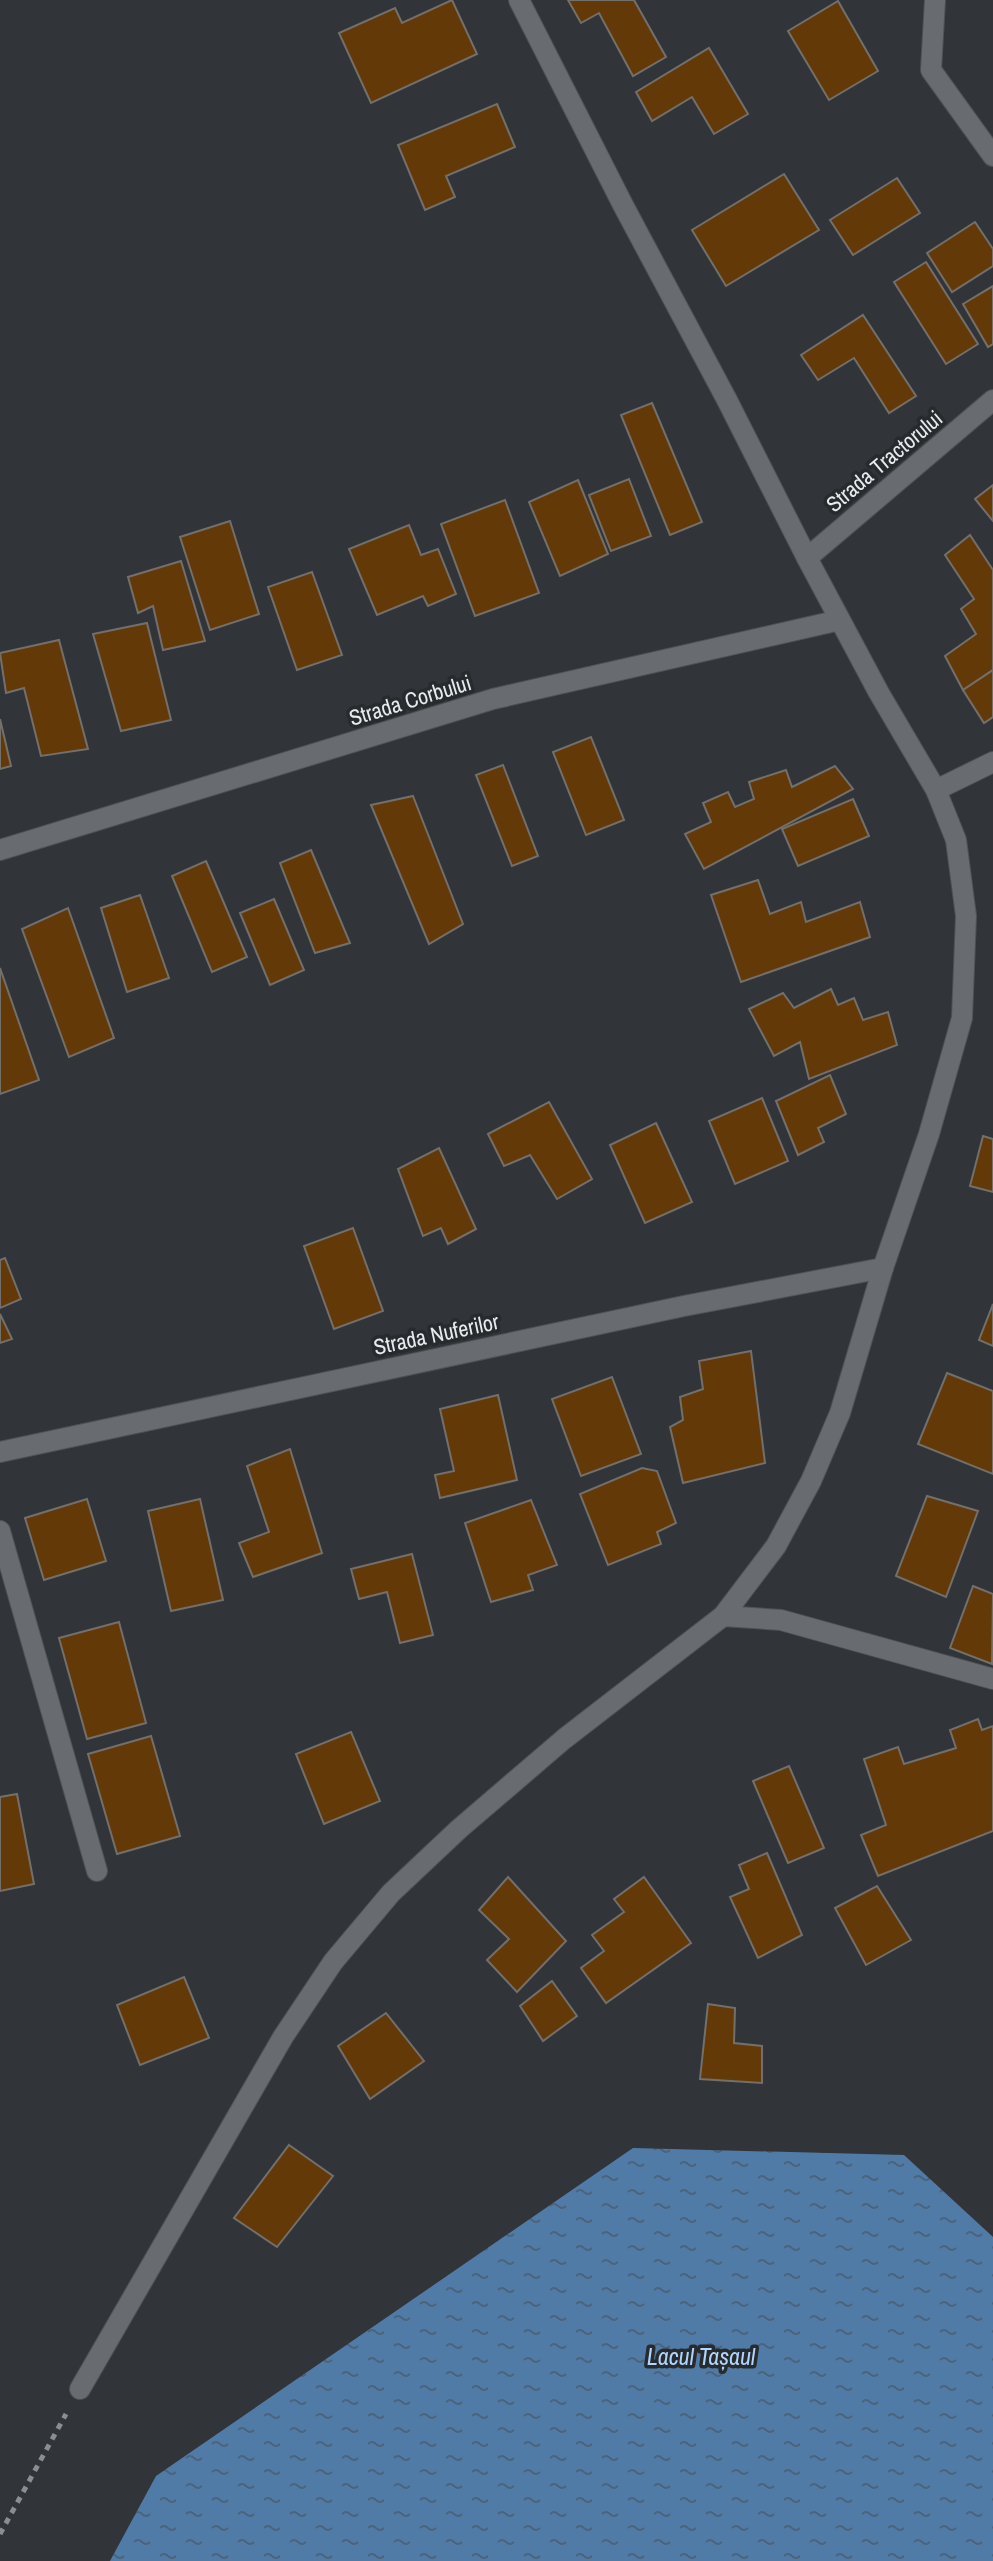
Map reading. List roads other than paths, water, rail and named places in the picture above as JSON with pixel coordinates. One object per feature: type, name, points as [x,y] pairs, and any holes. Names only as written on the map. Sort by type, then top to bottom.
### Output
[{"type":"street","points":[[80,2389],[283,2037],[333,1962],[391,1893],[459,1829],[564,1739],[723,1616],[776,1546],[811,1481],[840,1413],[883,1268],[929,1134],[962,1018],[966,916],[956,840],[936,790],[879,693],[807,558],[519,0]]},
{"type":"street","points":[[935,0],[931,70],[993,156]]},
{"type":"street","name":"Strada Tractorului","points":[[807,558],[993,400]]},
{"type":"street","name":"Strada Corbului","points":[[0,850],[493,699],[840,620]]},
{"type":"street","points":[[936,790],[993,762]]},
{"type":"street","name":"Strada Nuferilor","points":[[0,1452],[684,1306],[883,1268]]},
{"type":"street","points":[[0,1531],[97,1871]]},
{"type":"street","points":[[723,1616],[781,1620],[993,1679]]},
{"type":"water","name":"Lacul Tașaul","points":[[633,2148],[904,2155],[993,2237],[993,2561],[110,2561],[156,2476]]}]
